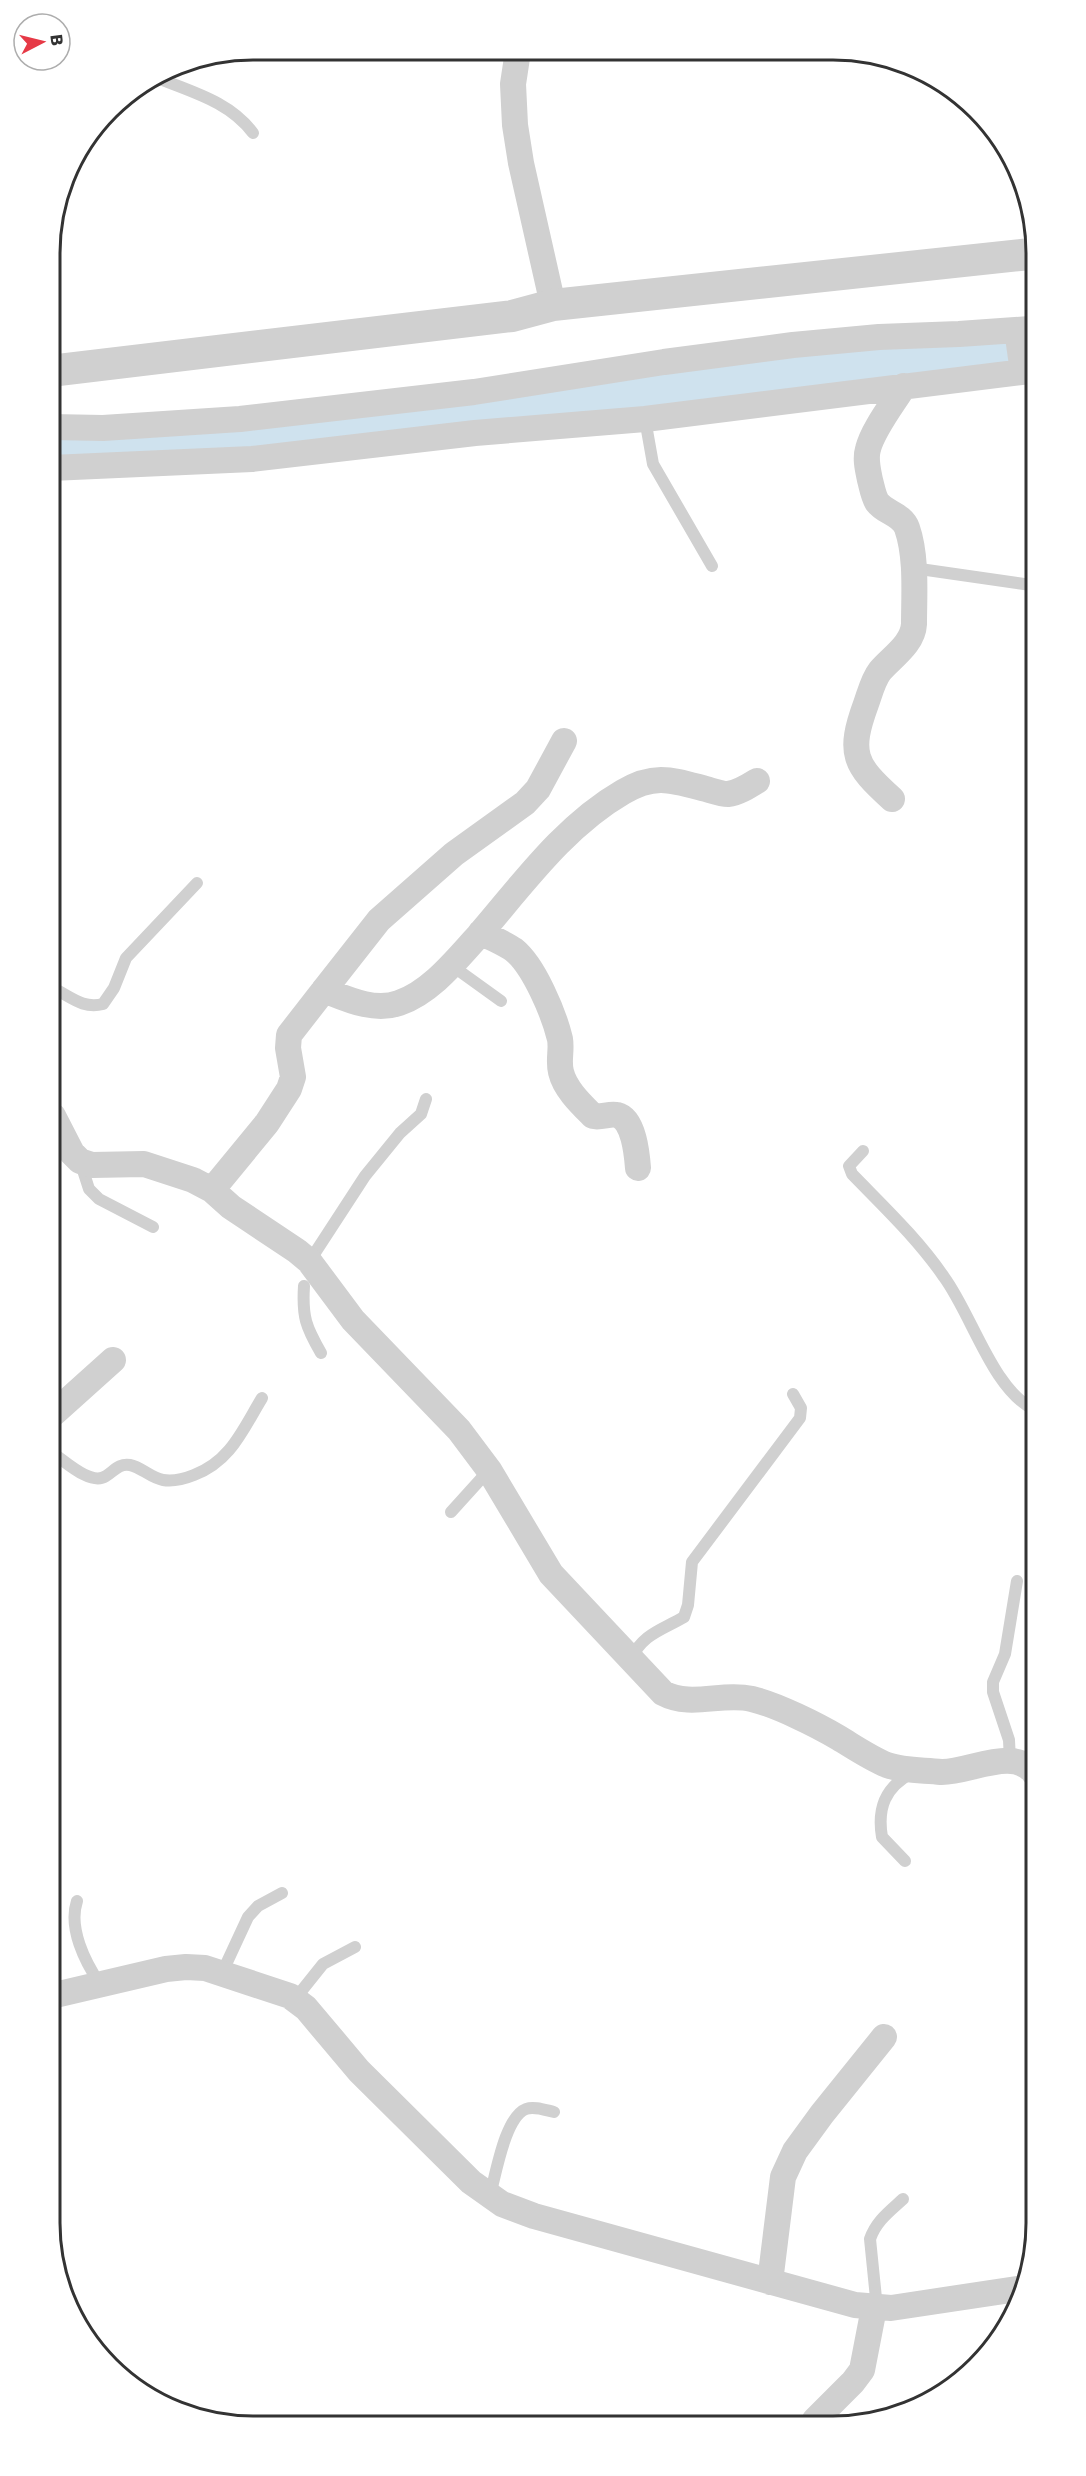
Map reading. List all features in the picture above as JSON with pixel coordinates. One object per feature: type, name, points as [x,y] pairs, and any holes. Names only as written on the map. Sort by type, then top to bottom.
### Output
[{"type":"street","points":[[517,60],[513,84],[515,125],[521,163],[553,305]]},
{"type":"street","points":[[60,370],[512,315],[553,305],[1026,254]]},
{"type":"street","points":[[60,427],[103,429],[240,419],[474,395],[664,362],[793,345],[879,337],[1022,332],[1025,369],[645,419],[475,430],[252,459],[60,468]]},
{"type":"street","points":[[892,798],[868,777],[858,760],[855,743],[859,722],[879,672],[893,659],[912,633],[913,554],[907,528],[903,520],[878,502],[866,464],[867,449],[904,386]]},
{"type":"street","points":[[474,395],[475,430]]},
{"type":"street","points":[[212,1190],[267,1123],[289,1089],[293,1077],[288,1035],[379,920],[453,854],[525,803],[538,789],[564,741]]},
{"type":"street","points":[[324,990],[355,1002],[380,1006],[399,1003],[429,986],[481,932],[569,833],[622,792],[644,781],[660,778],[729,794],[757,781]]},
{"type":"street","points":[[481,932],[514,950],[528,966],[557,1031],[560,1041],[560,1071],[564,1081],[579,1102],[593,1116],[617,1115],[622,1118],[636,1140],[638,1168]]},
{"type":"street","points":[[60,1130],[72,1153],[80,1161],[92,1165],[144,1164],[193,1180],[212,1190],[308,1267],[353,1320],[459,1430],[489,1470],[551,1574],[663,1694],[674,1699],[737,1697],[752,1699],[830,1732],[888,1766],[918,1770],[959,1771],[1010,1761],[1026,1766]]},
{"type":"street","points":[[60,1408],[113,1360]]},
{"type":"street","points":[[60,1994],[186,1967],[205,1968],[274,1989],[295,1999],[306,2008],[359,2071],[471,2182],[502,2204],[534,2216],[855,2305],[891,2308],[1013,2290]]},
{"type":"street","points":[[770,2282],[783,2177],[795,2151],[884,2037]]},
{"type":"street","points":[[819,2416],[862,2370],[876,2308]]},
{"type":"lane","points":[[166,81],[192,90],[243,119],[253,133]]},
{"type":"lane","points":[[645,419],[653,464],[712,566]]},
{"type":"lane","points":[[913,568],[1026,584]]},
{"type":"lane","points":[[60,992],[83,1005],[92,1007],[103,1004],[114,988],[126,958],[197,883]]},
{"type":"lane","points":[[451,964],[501,1001]]},
{"type":"lane","points":[[308,1267],[365,1176],[400,1133],[421,1114],[426,1099]]},
{"type":"lane","points":[[863,1151],[849,1166],[852,1174],[923,1248],[946,1279],[1009,1391],[1026,1405]]},
{"type":"lane","points":[[80,1161],[89,1189],[99,1199],[153,1227]]},
{"type":"lane","points":[[304,1286],[305,1324],[321,1353]]},
{"type":"lane","points":[[630,1660],[636,1647],[652,1632],[684,1617],[688,1605],[692,1562],[800,1418],[801,1408],[793,1394]]},
{"type":"lane","points":[[60,1458],[87,1476],[96,1479],[105,1477],[121,1466],[130,1465],[160,1480],[185,1479],[209,1470],[224,1458],[262,1398]]},
{"type":"lane","points":[[451,1512],[489,1470]]},
{"type":"lane","points":[[1010,1761],[1008,1740],[993,1692],[993,1682],[1005,1654],[1017,1581]]},
{"type":"lane","points":[[905,1861],[882,1838],[881,1814],[887,1794],[894,1784],[918,1770]]},
{"type":"lane","points":[[222,1973],[248,1917],[258,1906],[282,1893]]},
{"type":"lane","points":[[77,1901],[74,1918],[85,1963],[100,1984]]},
{"type":"lane","points":[[295,1999],[323,1964],[355,1947]]},
{"type":"lane","points":[[490,2195],[507,2133],[517,2114],[533,2108],[554,2112]]},
{"type":"lane","points":[[876,2308],[870,2239],[880,2220],[903,2199]]},
{"type":"waterway","points":[[60,448],[241,444],[537,406],[768,372],[1026,341]]}]
